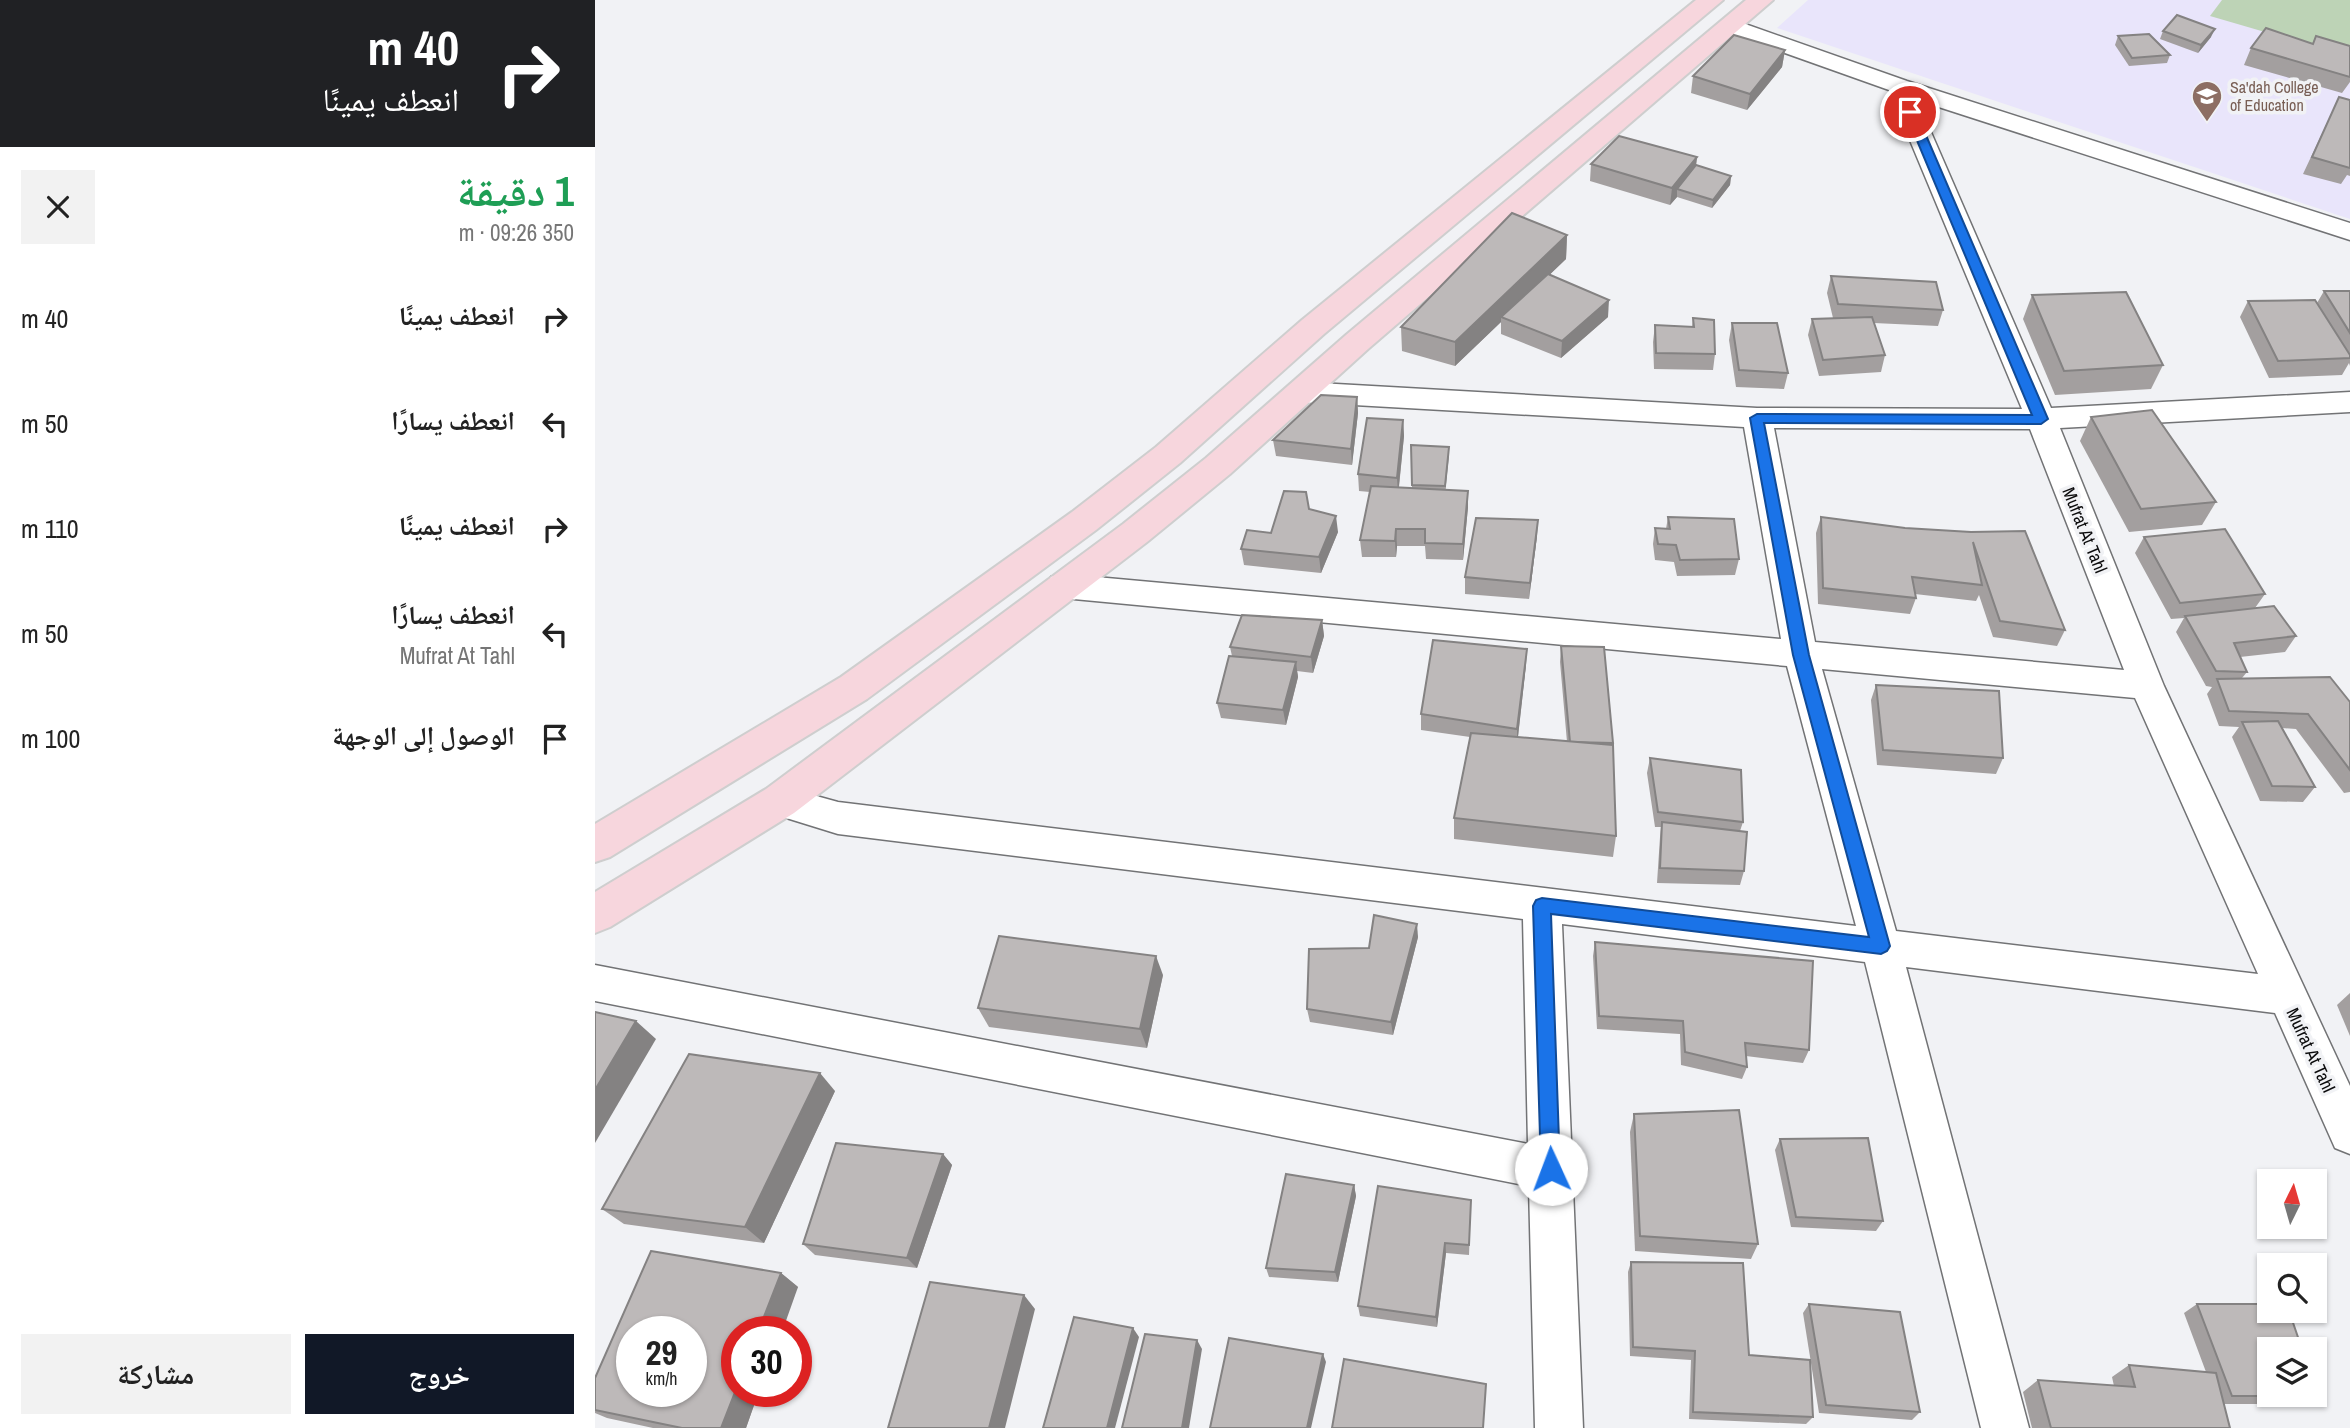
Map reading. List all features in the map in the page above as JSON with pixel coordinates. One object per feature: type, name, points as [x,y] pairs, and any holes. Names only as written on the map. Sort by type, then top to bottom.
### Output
[{"type":"main road","points":[[595,845],[854,688],[1084,521],[1168,455],[1313,327],[1721,13],[1761,0]]},
{"type":"main road","points":[[595,914],[780,801],[1218,466],[1721,13]]},
{"type":"street","points":[[1721,13],[1899,86],[2350,232]]},
{"type":"street","name":"Mufrat At Tahl","points":[[1899,86],[2041,419],[2147,686],[2286,996],[2338,1085],[2350,1133]]},
{"type":"street","points":[[1301,391],[1757,418],[2041,419],[2350,402]]},
{"type":"street","points":[[1757,418],[1801,655],[1881,946],[2005,1428]]},
{"type":"street","points":[[1063,586],[2147,686]]},
{"type":"street","points":[[780,801],[838,818],[2286,996]]},
{"type":"street","points":[[1542,906],[1559,1428]]},
{"type":"street","points":[[595,982],[1551,1169]]},
{"type":"shaded area","name":"Sa'dah College of Education","points":[[1808,0],[2350,0],[2350,219],[1777,28]]},
{"type":"green space","points":[[2222,0],[2350,0],[2350,57],[2210,16]]},
{"type":"building","points":[[2177,15],[2215,29],[2201,45],[2163,31]]},
{"type":"building","points":[[2266,28],[2313,44],[2316,36],[2350,46],[2350,77],[2251,48]]},
{"type":"building","points":[[2149,34],[2170,55],[2132,58],[2118,36]]},
{"type":"building","points":[[1734,35],[1785,50],[1750,94],[1693,76]]},
{"type":"building","points":[[2339,97],[2350,100],[2350,168],[2312,157]]},
{"type":"building","points":[[1619,136],[1697,157],[1672,188],[1591,164]]},
{"type":"building","points":[[1696,165],[1731,176],[1713,200],[1677,189]]},
{"type":"building","points":[[1512,213],[1567,235],[1455,342],[1401,327]]},
{"type":"building","points":[[1548,274],[1609,300],[1562,341],[1501,317]]},
{"type":"building","points":[[1831,276],[1936,282],[1943,310],[1838,304]]},
{"type":"building","points":[[2324,291],[2350,291],[2350,333]]},
{"type":"building","points":[[2126,292],[2163,365],[2064,371],[2032,295]]},
{"type":"building","points":[[2315,300],[2350,358],[2278,361],[2248,301]]},
{"type":"building","points":[[1872,317],[1885,355],[1823,360],[1812,319]]},
{"type":"building","points":[[1693,318],[1714,320],[1715,354],[1656,353],[1655,325],[1694,327]]},
{"type":"building","points":[[1732,323],[1777,323],[1788,373],[1739,370]]},
{"type":"building","points":[[1321,395],[1357,397],[1351,449],[1273,440]]},
{"type":"building","points":[[2152,410],[2216,502],[2141,509],[2091,417]]},
{"type":"building","points":[[1367,418],[1403,420],[1397,478],[1358,474]]},
{"type":"building","points":[[1411,445],[1449,447],[1445,486],[1412,485]]},
{"type":"building","points":[[1371,486],[1468,491],[1463,544],[1425,543],[1425,529],[1396,529],[1395,541],[1360,540]]},
{"type":"building","points":[[1284,491],[1306,492],[1309,509],[1336,516],[1319,557],[1241,549],[1247,530],[1271,533]]},
{"type":"building","points":[[1668,517],[1734,519],[1739,559],[1680,560],[1676,545],[1658,544],[1655,528],[1670,529]]},
{"type":"building","points":[[1821,517],[1905,528],[1971,532],[2025,531],[2065,630],[2000,621],[1973,542],[1982,585],[1912,577],[1916,598],[1823,588]]},
{"type":"building","points":[[1476,518],[1538,520],[1530,583],[1465,577]]},
{"type":"building","points":[[2225,529],[2265,594],[2180,603],[2144,537]]},
{"type":"building","points":[[2274,606],[2296,636],[2234,643],[2247,672],[2216,671],[2185,616]]},
{"type":"building","points":[[1242,615],[1322,620],[1311,657],[1230,647]]},
{"type":"building","points":[[1433,640],[1527,649],[1517,729],[1421,714]]},
{"type":"building","points":[[1561,646],[1604,647],[1613,743],[1570,742]]},
{"type":"building","points":[[1229,656],[1296,662],[1283,710],[1217,703]]},
{"type":"building","points":[[2330,677],[2350,702],[2350,770],[2308,714],[2229,711],[2217,679]]},
{"type":"building","points":[[1876,685],[1999,691],[2003,758],[1883,750]]},
{"type":"building","points":[[2278,721],[2315,787],[2272,786],[2242,722]]},
{"type":"building","points":[[1471,733],[1613,745],[1616,836],[1454,818]]},
{"type":"building","points":[[1650,758],[1741,770],[1743,822],[1658,812]]},
{"type":"building","points":[[1662,822],[1747,832],[1744,871],[1660,868]]},
{"type":"building","points":[[1374,915],[1417,924],[1391,1022],[1307,1009],[1309,949],[1369,948]]},
{"type":"building","points":[[999,936],[1156,956],[1140,1029],[978,1008]]},
{"type":"building","points":[[1595,942],[1813,961],[1809,1050],[1745,1043],[1747,1067],[1685,1052],[1683,1021],[1599,1016]]},
{"type":"building","points":[[595,1012],[636,1021],[595,1090]]},
{"type":"building","points":[[689,1054],[820,1073],[745,1227],[602,1209]]},
{"type":"building","points":[[1739,1110],[1758,1244],[1640,1236],[1634,1114]]},
{"type":"building","points":[[1868,1138],[1883,1221],[1796,1217],[1780,1139]]},
{"type":"building","points":[[836,1143],[943,1154],[907,1258],[803,1244]]},
{"type":"building","points":[[1286,1174],[1354,1185],[1335,1272],[1266,1268]]},
{"type":"building","points":[[1378,1186],[1471,1200],[1469,1245],[1445,1243],[1436,1317],[1358,1306]]},
{"type":"building","points":[[651,1251],[781,1273],[764,1316],[721,1316],[721,1407],[729,1407],[721,1428],[682,1428],[595,1410],[595,1378],[616,1330],[616,1407],[707,1407],[707,1316],[622,1316]]},
{"type":"building","points":[[1631,1262],[1743,1263],[1749,1355],[1810,1360],[1813,1417],[1693,1412],[1695,1351],[1633,1347]]},
{"type":"building","points":[[930,1282],[1024,1295],[989,1428],[888,1428]]},
{"type":"building","points":[[1809,1304],[1900,1312],[1920,1412],[1826,1405]]},
{"type":"building","points":[[2197,1304],[2257,1304],[2257,1323],[2293,1323],[2298,1337],[2257,1337],[2257,1396],[2232,1396]]},
{"type":"building","points":[[1074,1317],[1133,1328],[1107,1428],[1043,1428]]},
{"type":"building","points":[[1145,1334],[1197,1340],[1182,1428],[1122,1428]]},
{"type":"building","points":[[1229,1338],[1323,1354],[1307,1428],[1210,1428]]},
{"type":"building","points":[[1344,1359],[1486,1384],[1483,1428],[1332,1428]]},
{"type":"building","points":[[2129,1365],[2216,1373],[2230,1428],[2051,1428],[2038,1380],[2135,1387]]},
{"type":"place","name":"Sa'dah College of Education","points":[[2207,123]]},
{"type":"route","points":[[1551,1169],[1542,906],[1881,946],[1801,655],[1757,418],[2041,419],[1910,112]]}]
